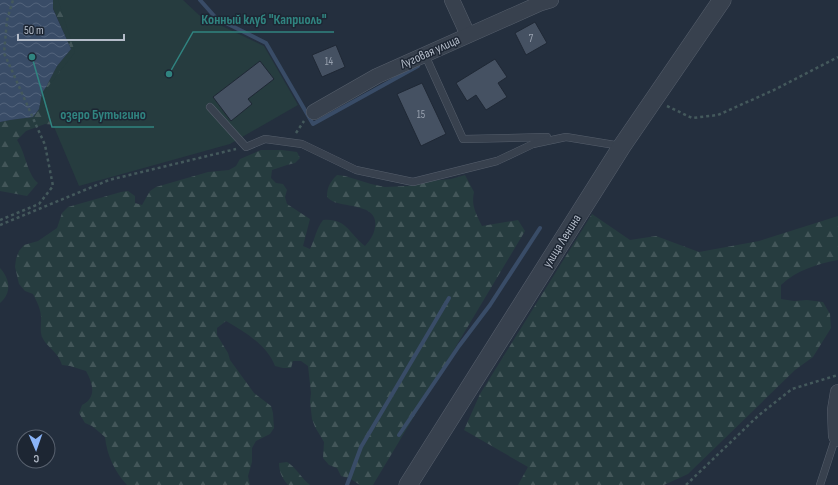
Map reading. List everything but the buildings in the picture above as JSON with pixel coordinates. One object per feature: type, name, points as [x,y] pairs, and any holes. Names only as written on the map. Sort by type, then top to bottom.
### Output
[{"type":"street","points":[[452,0],[468,36]]},
{"type":"street","name":"Луговая улица","points":[[314,112],[377,76],[541,3],[551,0]]},
{"type":"street","name":"улица Ленина","points":[[408,485],[622,146],[722,0]]},
{"type":"street","points":[[837,437],[835,410],[838,392]]},
{"type":"lane","points":[[425,55],[463,139],[566,137],[622,146]]},
{"type":"lane","points":[[210,107],[246,147],[266,139],[302,144],[356,170],[414,182],[497,161],[533,144],[566,137]]},
{"type":"lane","points":[[820,485],[837,437]]},
{"type":"path","points":[[0,220],[39,204],[53,186],[45,145],[4,53],[7,20],[13,0]]},
{"type":"path","points":[[654,100],[692,118],[718,115],[774,90],[838,57]]},
{"type":"path","points":[[0,225],[109,180],[246,147]]},
{"type":"path","points":[[686,485],[759,415],[792,389],[838,375]]},
{"type":"green space","points":[[53,0],[63,0],[82,56],[57,125],[45,124],[26,131],[17,140],[23,151],[31,174],[38,183],[27,196],[0,191],[0,122],[33,117],[39,109],[42,93],[57,66],[71,49],[53,8]]},
{"type":"green space","points":[[58,0],[183,0],[199,15],[264,46],[298,105],[230,144],[79,186],[41,96],[75,52]]},
{"type":"green space","points":[[261,150],[297,152],[300,158],[295,163],[272,170],[271,178],[276,183],[283,184],[287,190],[285,197],[287,204],[310,219],[303,246],[310,249],[323,220],[331,220],[343,224],[365,246],[374,232],[375,220],[367,211],[361,208],[334,202],[327,197],[329,185],[337,175],[385,187],[407,186],[429,181],[451,179],[465,175],[474,192],[473,201],[476,213],[482,226],[518,220],[525,231],[373,485],[360,485],[349,478],[341,476],[337,468],[329,465],[323,458],[324,442],[312,419],[308,366],[301,361],[293,361],[291,368],[275,366],[261,345],[226,321],[217,328],[217,335],[228,353],[230,360],[254,393],[271,406],[273,413],[274,428],[270,434],[256,441],[252,448],[252,462],[248,476],[250,485],[127,485],[112,463],[105,437],[92,426],[85,423],[79,413],[82,405],[87,402],[92,394],[92,385],[86,371],[62,365],[58,356],[42,337],[41,314],[38,303],[33,294],[25,291],[19,284],[15,267],[19,251],[24,245],[38,241],[57,228],[62,213],[68,207],[128,191],[135,196],[135,203],[142,205],[150,191],[156,187],[208,172],[229,170],[236,166],[240,159]]},
{"type":"green space","points":[[592,214],[630,240],[656,236],[699,252],[759,241],[838,216],[838,260],[822,263],[808,268],[794,275],[781,285],[781,299],[823,302],[830,314],[831,328],[813,357],[795,370],[688,474],[664,485],[518,485],[528,467],[464,430],[480,394]]},
{"type":"green space","points":[[0,268],[8,281],[8,290],[4,299],[0,303]]},
{"type":"green space","points":[[287,462],[310,485],[288,485],[281,475],[279,466],[279,463]]},
{"type":"water","points":[[0,0],[53,0],[53,9],[71,49],[57,66],[42,93],[39,109],[33,117],[0,122]]},
{"type":"waterway","points":[[200,0],[216,18],[266,43],[313,124],[418,66]]},
{"type":"waterway","points":[[399,435],[459,346],[490,305],[540,228]]},
{"type":"waterway","points":[[347,485],[361,447],[449,298]]},
{"type":"place","name":"озеро Бутыгино","points":[[32,57]]},
{"type":"place","name":"Конный клуб \"Каприоль\"","points":[[169,74]]}]
